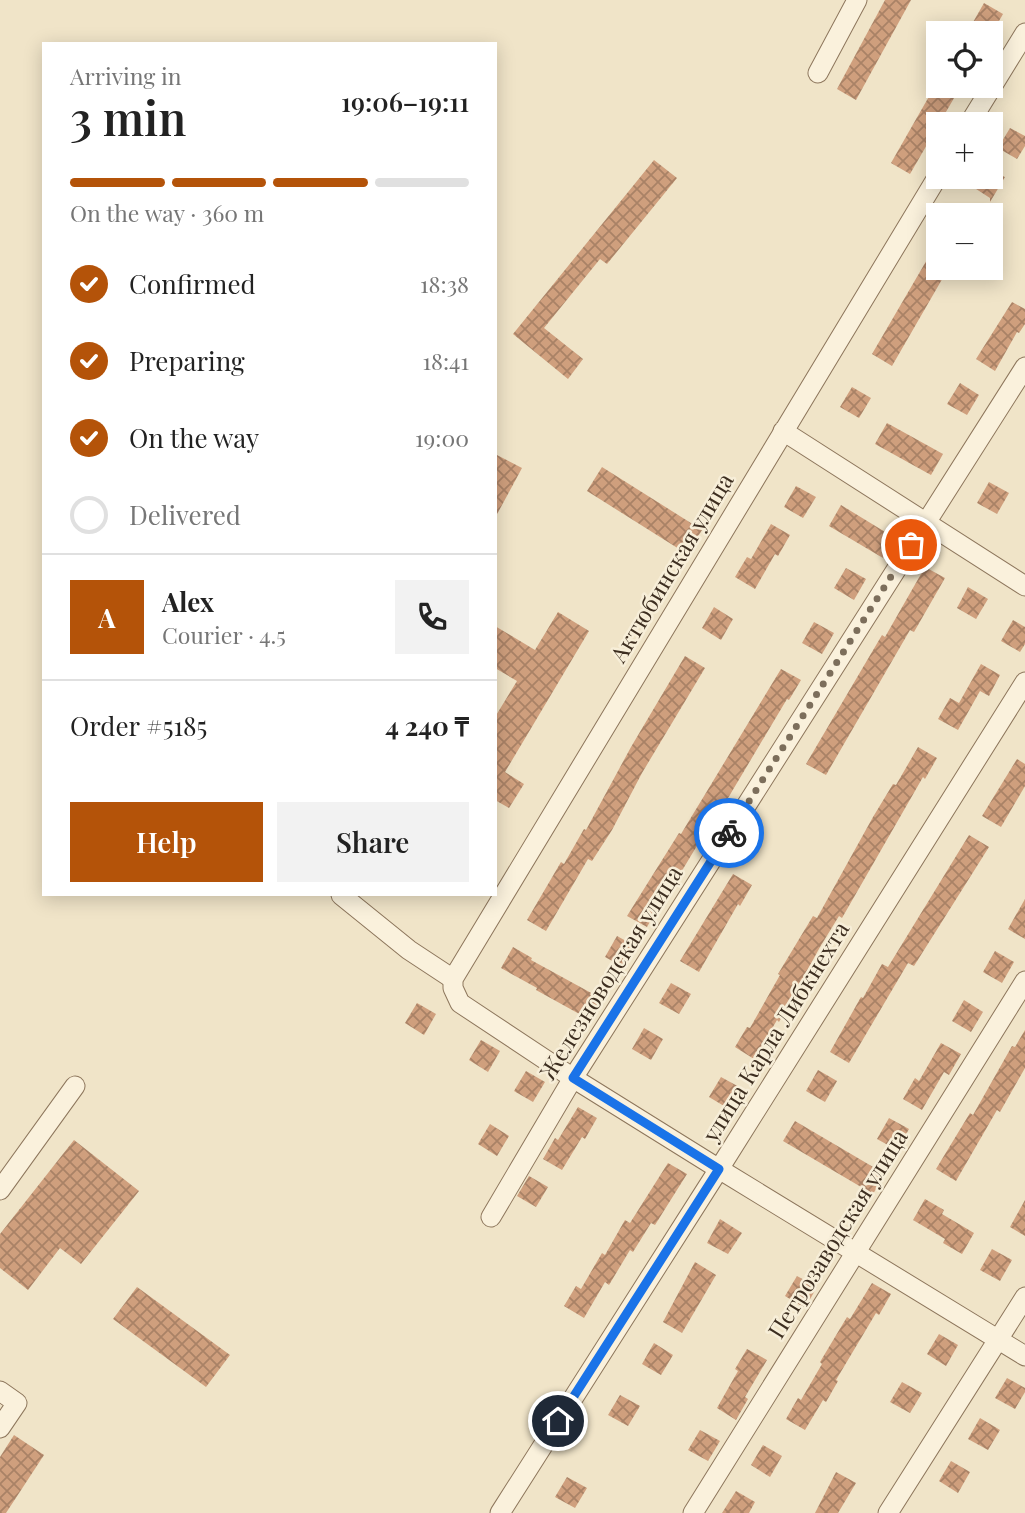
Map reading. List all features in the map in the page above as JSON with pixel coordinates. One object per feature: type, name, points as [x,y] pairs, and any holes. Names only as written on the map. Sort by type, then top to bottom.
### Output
[{"type":"street","points":[[818,73],[857,0]]},
{"type":"street","points":[[976,112],[1025,33]]},
{"type":"street","name":"Актюбинская улица","points":[[453,984],[930,189]]},
{"type":"street","name":"Железноводская улица","points":[[491,1217],[573,1078],[1025,367]]},
{"type":"street","points":[[783,431],[1025,586]]},
{"type":"street","name":"улица Карла Либкнехта","points":[[500,1513],[1025,682]]},
{"type":"street","points":[[342,896],[453,984],[460,1003],[573,1078],[1025,1356]]},
{"type":"street","name":"Петрозаводская улица","points":[[693,1513],[1025,981]]},
{"type":"street","points":[[0,1190],[75,1086]]},
{"type":"street","points":[[888,1513],[1025,1297]]},
{"type":"street","points":[[0,1391],[17,1403],[0,1428]]},
{"type":"building","points":[[885,0],[911,0],[856,100],[837,89]]},
{"type":"building","points":[[984,3],[1003,14],[999,21],[974,21]]},
{"type":"building","points":[[928,98],[954,98],[946,112],[926,112],[926,146],[910,174],[891,163]]},
{"type":"building","points":[[1010,128],[1025,136],[1025,146],[1017,159],[1003,151],[1003,140]]},
{"type":"building","points":[[654,160],[677,178],[607,264],[600,259],[544,328],[583,359],[568,379],[513,334]]},
{"type":"building","points":[[976,189],[998,189],[990,202],[990,198]]},
{"type":"building","points":[[926,261],[926,280],[942,280],[892,366],[872,354]]},
{"type":"building","points":[[1012,302],[1025,309],[1025,324],[1019,333],[1017,332],[995,371],[976,359]]},
{"type":"building","points":[[960,383],[979,395],[967,415],[947,404]]},
{"type":"building","points":[[852,387],[871,398],[859,418],[840,407]]},
{"type":"building","points":[[887,423],[943,454],[931,475],[875,444]]},
{"type":"building","points":[[497,455],[522,468],[497,514]]},
{"type":"building","points":[[602,467],[702,530],[687,554],[587,491]]},
{"type":"building","points":[[989,482],[1009,493],[997,514],[977,503]]},
{"type":"building","points":[[796,486],[816,497],[803,518],[784,507]]},
{"type":"building","points":[[841,505],[895,538],[883,558],[829,526]]},
{"type":"building","points":[[771,524],[790,535],[778,556],[775,554],[755,589],[735,577],[747,557],[751,559]]},
{"type":"building","points":[[925,567],[945,578],[914,632],[910,630],[826,775],[806,764]]},
{"type":"building","points":[[846,568],[866,579],[854,600],[834,588]]},
{"type":"building","points":[[968,587],[988,599],[976,619],[957,608]]},
{"type":"building","points":[[714,607],[733,619],[721,640],[702,628]]},
{"type":"building","points":[[558,612],[589,631],[505,772],[524,784],[509,808],[497,801],[497,714],[517,681],[497,669],[497,627],[535,650]]},
{"type":"building","points":[[1013,620],[1025,627],[1025,644],[1020,652],[1001,641]]},
{"type":"building","points":[[814,622],[834,633],[822,654],[802,643]]},
{"type":"building","points":[[685,656],[705,668],[642,773],[612,830],[592,861],[588,859],[546,931],[527,920],[561,862],[564,864],[584,829],[586,830]]},
{"type":"building","points":[[981,664],[1000,675],[989,696],[980,691],[958,730],[938,719],[950,698],[959,703]]},
{"type":"building","points":[[781,669],[801,680],[706,835],[704,834],[668,894],[666,893],[647,927],[627,916],[679,833],[681,834]]},
{"type":"building","points":[[918,747],[937,758],[925,779],[923,777],[842,918],[839,916],[820,947],[779,1022],[777,1020],[754,1059],[735,1047],[747,1027],[750,1028],[780,975],[778,974],[813,916],[817,918],[873,817]]},
{"type":"building","points":[[1017,759],[1025,764],[1025,786],[1001,827],[982,816]]},
{"type":"building","points":[[969,835],[989,847],[914,966],[908,963],[849,1063],[830,1052],[882,964],[888,967]]},
{"type":"building","points":[[733,874],[752,885],[699,972],[680,961]]},
{"type":"building","points":[[1025,899],[1025,939],[1008,929]]},
{"type":"building","points":[[617,936],[637,947],[625,968],[605,957]]},
{"type":"building","points":[[513,947],[532,958],[531,960],[604,1000],[592,1021],[501,968]]},
{"type":"building","points":[[995,951],[1014,962],[1002,983],[983,972]]},
{"type":"building","points":[[671,983],[691,994],[679,1014],[659,1003]]},
{"type":"building","points":[[964,1000],[983,1012],[971,1032],[952,1021]]},
{"type":"building","points":[[417,1003],[436,1014],[424,1035],[405,1023]]},
{"type":"building","points":[[644,1028],[663,1039],[651,1060],[632,1049]]},
{"type":"building","points":[[1025,1030],[1025,1068],[956,1181],[936,1169],[970,1113],[973,1115],[1012,1046],[1015,1047]]},
{"type":"building","points":[[481,1040],[500,1051],[488,1072],[469,1060]]},
{"type":"building","points":[[941,1043],[961,1054],[949,1075],[944,1072],[922,1110],[903,1099],[915,1078],[919,1081]]},
{"type":"building","points":[[818,1070],[837,1081],[825,1102],[806,1091]]},
{"type":"building","points":[[526,1071],[545,1082],[533,1102],[514,1091]]},
{"type":"building","points":[[721,1077],[741,1088],[729,1109],[709,1097]]},
{"type":"building","points":[[578,1107],[597,1118],[562,1170],[543,1159]]},
{"type":"building","points":[[889,1118],[909,1129],[897,1150],[877,1139]]},
{"type":"building","points":[[795,1121],[885,1174],[873,1194],[783,1141]]},
{"type":"building","points":[[490,1124],[509,1136],[497,1156],[478,1144]]},
{"type":"building","points":[[74,1140],[139,1191],[81,1264],[60,1248],[28,1290],[0,1268],[0,1234]]},
{"type":"building","points":[[668,1163],[687,1174],[655,1225],[651,1223],[633,1252],[630,1250],[609,1285],[605,1282],[584,1318],[564,1306],[576,1286],[581,1289],[625,1220],[630,1223]]},
{"type":"building","points":[[529,1176],[548,1187],[536,1207],[517,1196]]},
{"type":"building","points":[[925,1199],[944,1210],[942,1214],[974,1233],[962,1254],[943,1243],[945,1239],[913,1220]]},
{"type":"building","points":[[1025,1200],[1025,1236],[1010,1227]]},
{"type":"building","points":[[720,1219],[742,1233],[728,1254],[707,1243]]},
{"type":"building","points":[[992,1249],[1012,1260],[1000,1281],[980,1270]]},
{"type":"building","points":[[695,1262],[716,1275],[682,1333],[663,1322]]},
{"type":"building","points":[[797,1276],[817,1287],[805,1308],[785,1296]]},
{"type":"building","points":[[872,1283],[891,1294],[879,1315],[876,1313],[826,1402],[823,1400],[805,1430],[786,1419],[798,1398],[801,1400],[847,1317],[850,1319]]},
{"type":"building","points":[[137,1287],[230,1355],[206,1387],[113,1319]]},
{"type":"building","points":[[939,1334],[958,1345],[946,1366],[927,1354]]},
{"type":"building","points":[[654,1343],[673,1355],[661,1375],[642,1364]]},
{"type":"building","points":[[747,1349],[767,1360],[745,1397],[748,1399],[736,1420],[717,1408]]},
{"type":"building","points":[[1007,1378],[1025,1388],[1015,1409],[995,1398]]},
{"type":"building","points":[[902,1382],[922,1393],[910,1413],[890,1402]]},
{"type":"building","points":[[620,1395],[640,1406],[628,1426],[608,1415]]},
{"type":"building","points":[[980,1418],[1000,1430],[988,1450],[968,1439]]},
{"type":"building","points":[[700,1430],[720,1441],[708,1461],[688,1450]]},
{"type":"building","points":[[14,1435],[44,1455],[6,1513],[0,1513],[0,1457]]},
{"type":"building","points":[[763,1445],[782,1456],[770,1477],[751,1465]]},
{"type":"building","points":[[951,1461],[970,1472],[958,1493],[939,1481]]},
{"type":"building","points":[[836,1472],[856,1483],[838,1513],[815,1513]]},
{"type":"building","points":[[567,1477],[587,1488],[575,1508],[555,1497]]},
{"type":"building","points":[[736,1491],[755,1502],[749,1513],[722,1513]]},
{"type":"way so far","points":[[729,833],[911,545]]},
{"type":"route","points":[[558,1421],[719,1169],[573,1078],[729,833]]}]
